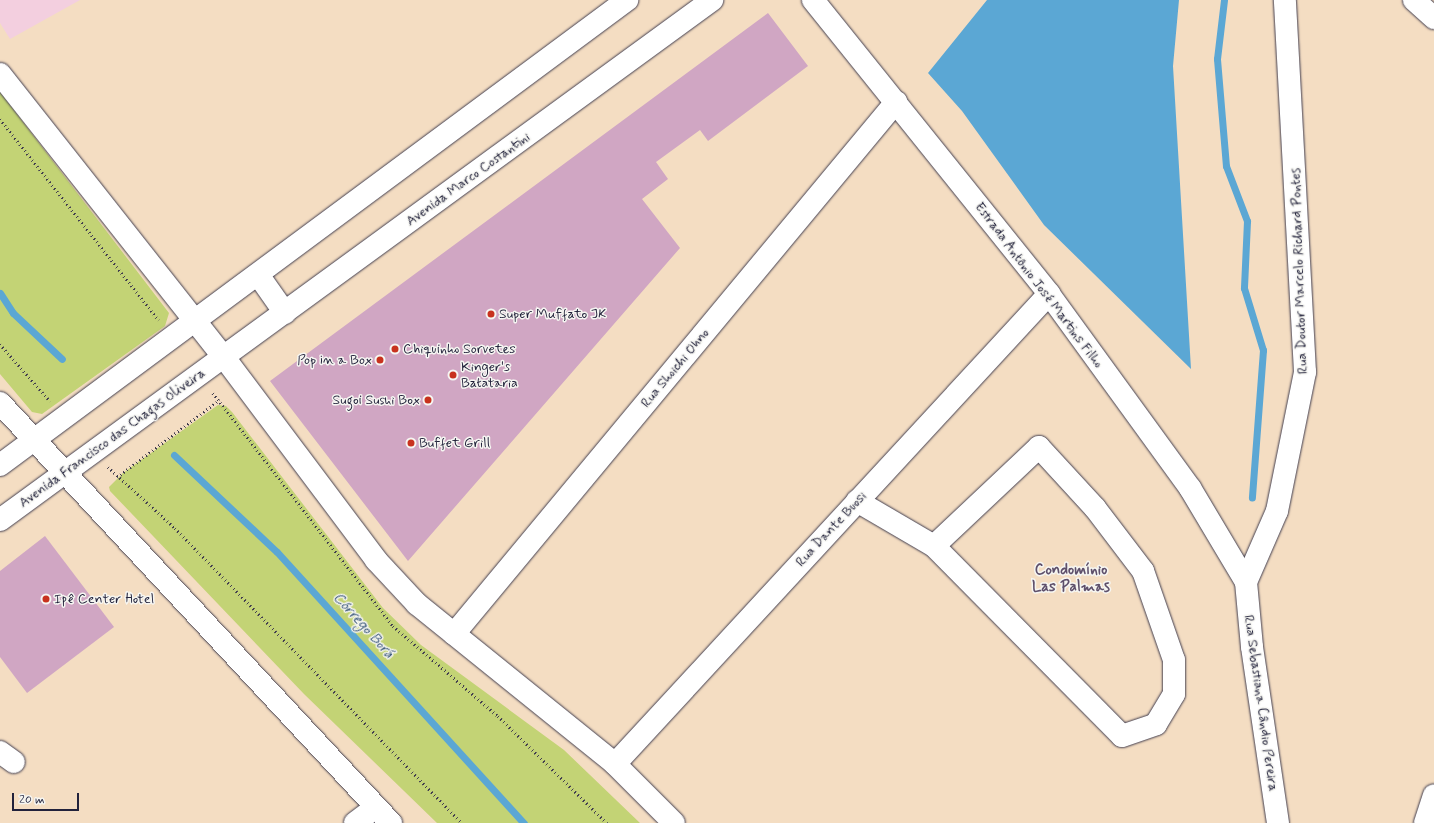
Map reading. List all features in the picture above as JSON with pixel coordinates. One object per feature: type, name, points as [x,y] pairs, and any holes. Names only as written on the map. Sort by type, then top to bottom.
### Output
[{"type":"main road","points":[[0,465],[197,322],[627,0]]},
{"type":"main road","name":"Avenida Marco Costantini","points":[[223,356],[285,313],[712,0]]},
{"type":"main road","name":"Estrada Antônio José Martins Filho","points":[[813,0],[1049,294],[1190,488],[1246,582]]},
{"type":"main road","name":"Rua Doutor Marcelo Richard Pontes","points":[[1246,582],[1277,511],[1305,372],[1285,0]]},
{"type":"main road","points":[[1414,0],[1434,18]]},
{"type":"main road","points":[[0,74],[197,322],[376,560],[418,604],[615,764],[674,823]]},
{"type":"main road","name":"Rua Shoichi Ohno","points":[[454,634],[896,102]]},
{"type":"main road","points":[[259,276],[285,313]]},
{"type":"main road","name":"Rua Dante Buosi","points":[[615,764],[1049,294]]},
{"type":"main road","name":"Avenida Francisco das Chagas Oliveira","points":[[0,520],[223,356]]},
{"type":"main road","points":[[0,403],[375,808],[391,823]]},
{"type":"main road","points":[[857,501],[934,546],[1122,736],[1156,724],[1174,694],[1174,660],[1143,571],[1095,508],[1040,447],[934,546]]},
{"type":"main road","name":"Rua Sebastiana Cândio Pereira","points":[[1246,582],[1252,647],[1278,823]]},
{"type":"main road","points":[[1425,823],[1434,795]]},
{"type":"main road","points":[[355,823],[375,808]]},
{"type":"path","points":[[0,344],[65,418]]},
{"type":"path","points":[[117,477],[219,400]]},
{"type":"path","points":[[94,451],[117,477],[176,528],[462,823]]},
{"type":"shaded area","points":[[0,0],[80,0],[10,39],[0,23]]},
{"type":"green space","points":[[0,92],[169,313],[165,326],[42,414],[32,412],[0,374]]},
{"type":"green space","points":[[218,405],[226,406],[232,412],[383,608],[421,645],[564,750],[640,823],[437,823],[304,694],[110,491],[109,487],[123,473]]},
{"type":"water","points":[[987,0],[1179,0],[1173,66],[1191,369],[1044,225],[962,111],[928,73]]},
{"type":"building","name":"Super Muffato JK","points":[[768,13],[808,66],[708,141],[700,130],[656,162],[668,179],[642,199],[680,248],[408,561],[270,381]]},
{"type":"building","name":"Ipê Center Hotel","points":[[45,536],[114,627],[27,693],[0,657],[0,571]]},
{"type":"waterway","points":[[1224,0],[1217,59],[1226,166],[1247,221],[1244,288],[1263,350],[1252,498]]},
{"type":"waterway","name":"Córrego Borá","points":[[0,293],[13,313],[62,359]]},
{"type":"waterway","name":"Córrego Borá","points":[[174,455],[277,552],[524,823]]},
{"type":"place","name":"Super Muffato JK","points":[[491,314]]},
{"type":"place","name":"Chiquinho Sorvetes","points":[[395,349]]},
{"type":"place","name":"Pop in a Box","points":[[380,360]]},
{"type":"place","name":"Kinger's Batataria","points":[[453,375]]},
{"type":"place","name":"Sugoi Sushi Box","points":[[428,400]]},
{"type":"place","name":"Buffet Grill","points":[[411,443]]},
{"type":"place","name":"Ipê Center Hotel","points":[[46,599]]},
{"type":"district","name":"Condomínio Las Palmas","points":[[1071,578]]}]
